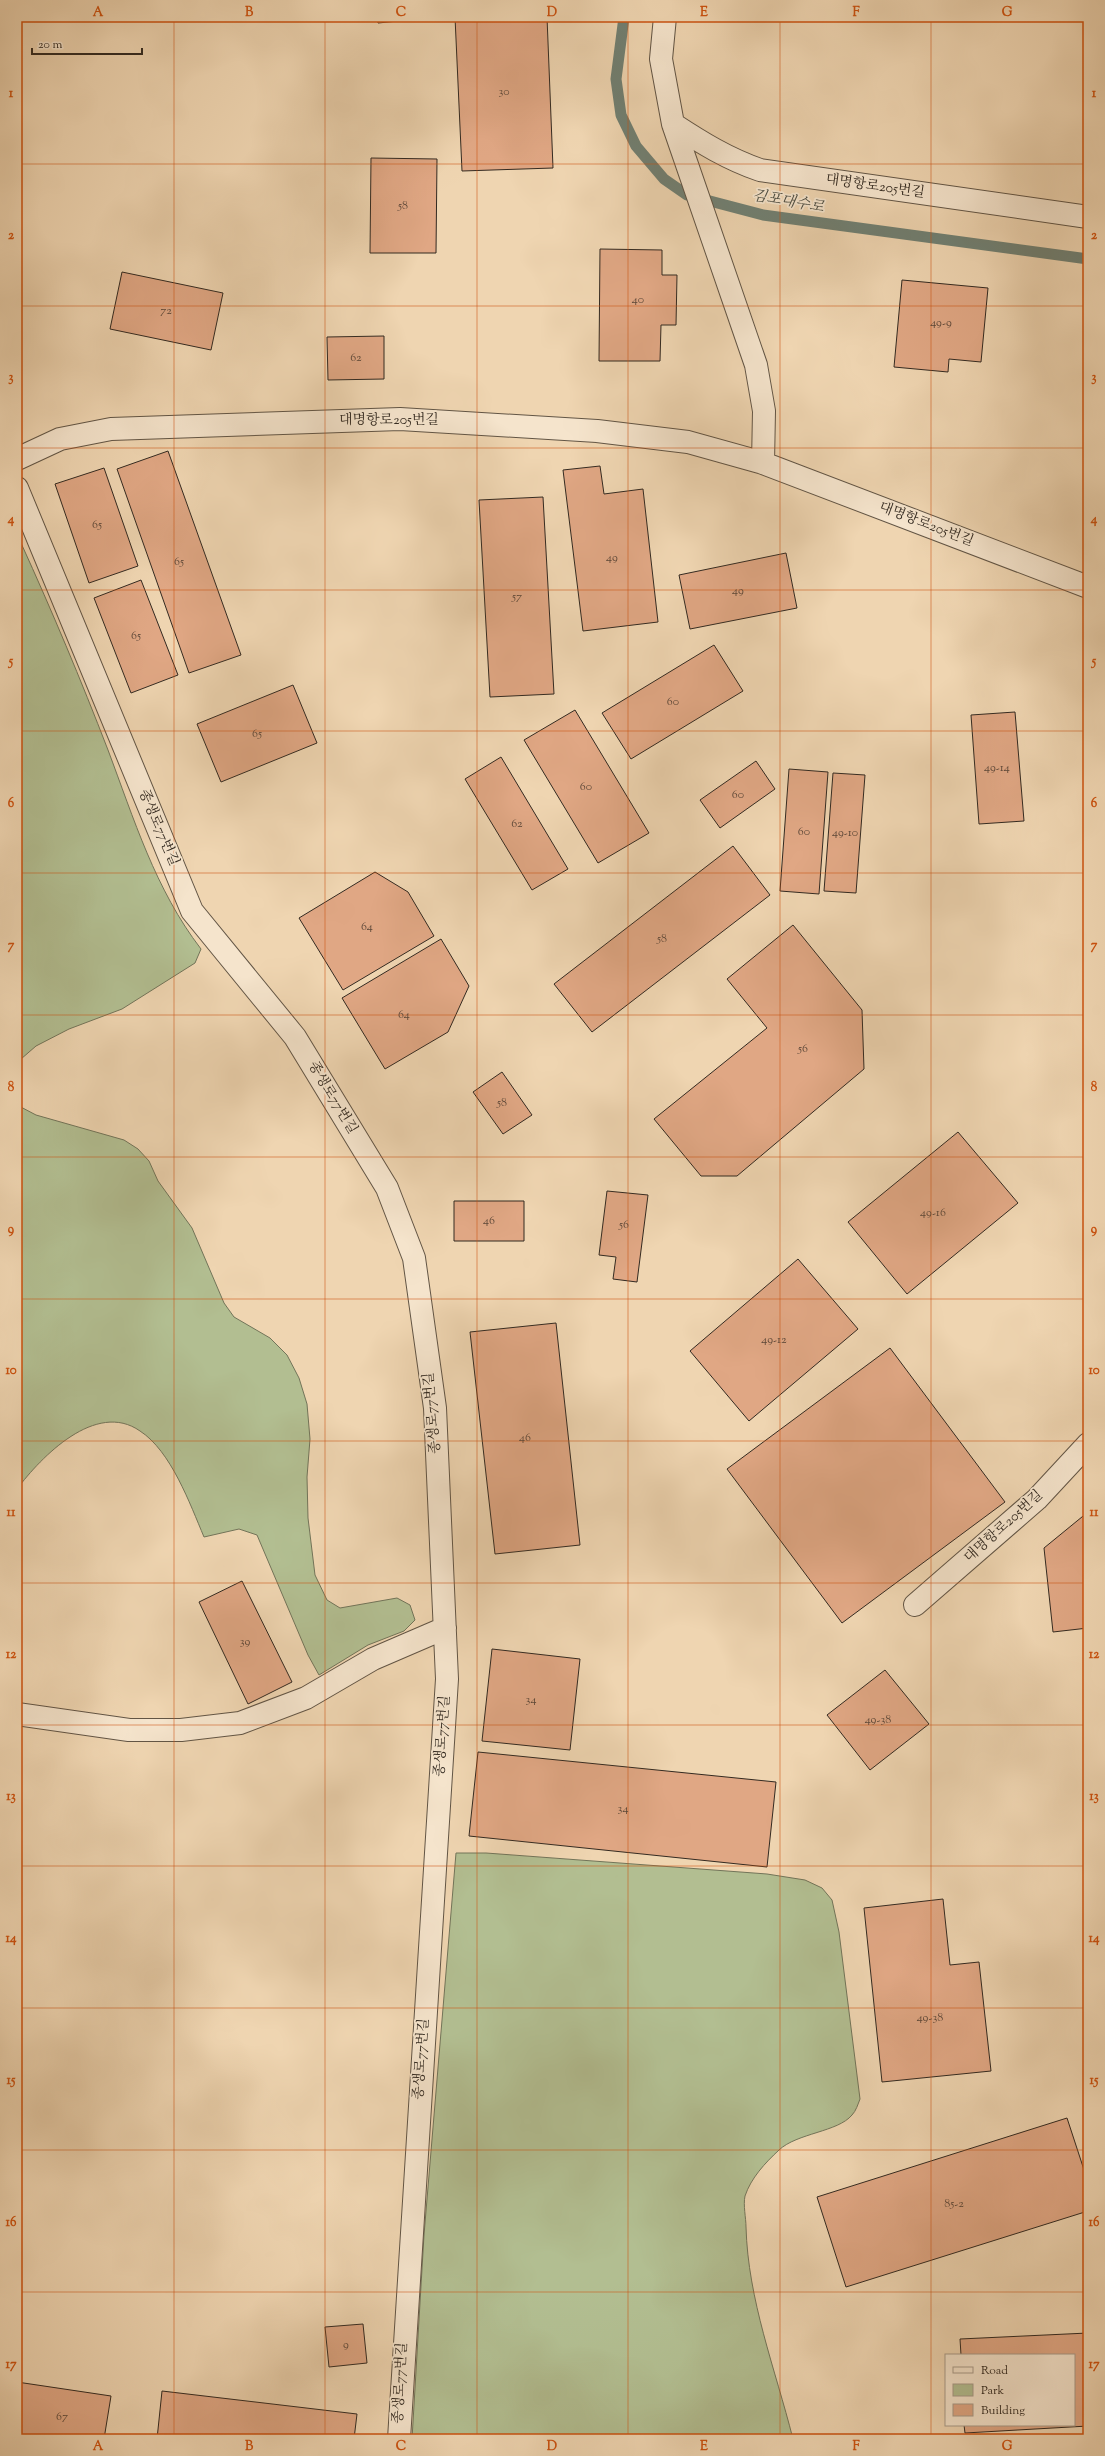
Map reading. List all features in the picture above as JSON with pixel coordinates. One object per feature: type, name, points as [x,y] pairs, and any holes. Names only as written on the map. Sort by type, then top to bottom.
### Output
[{"type":"lane","points":[[665,17],[661,59],[674,124],[756,365],[764,411],[763,463]]},
{"type":"lane","name":"대명항로205번길","points":[[674,124],[714,151],[734,162],[760,170],[1088,217]]},
{"type":"lane","name":"대명항로205번길","points":[[17,459],[60,439],[112,428],[400,419],[596,431],[665,439],[688,442],[763,463],[1088,587]]},
{"type":"lane","name":"종생로77번길","points":[[17,488],[192,911],[295,1037],[387,1188],[414,1258],[435,1408],[447,1679],[399,2419],[399,2439]]},
{"type":"lane","name":"대명항로205번길","points":[[915,1605],[1037,1499],[1088,1444]]},
{"type":"lane","points":[[17,1714],[130,1730],[181,1730],[240,1723],[306,1698],[373,1659],[445,1628]]},
{"type":"green space","points":[[17,539],[21,543],[33,569],[77,672],[158,878],[185,926],[201,949],[195,963],[122,1009],[69,1029],[36,1046],[21,1059],[17,1067]]},
{"type":"green space","points":[[17,1105],[36,1115],[124,1140],[138,1149],[149,1161],[158,1181],[192,1228],[224,1303],[234,1317],[270,1338],[287,1355],[299,1378],[307,1404],[310,1439],[307,1477],[308,1518],[315,1575],[327,1600],[340,1608],[397,1598],[410,1605],[415,1620],[404,1631],[368,1645],[319,1675],[308,1655],[257,1535],[239,1529],[204,1537],[186,1494],[161,1451],[140,1431],[123,1423],[106,1422],[88,1427],[71,1436],[40,1462],[17,1489]]},
{"type":"green space","points":[[456,1853],[486,1853],[767,1874],[805,1880],[822,1888],[832,1900],[839,1932],[860,2099],[855,2112],[846,2121],[796,2140],[779,2150],[755,2177],[744,2200],[748,2254],[757,2307],[793,2439],[412,2439],[424,2235]]},
{"type":"building","points":[[377,17],[438,17],[378,23]]},
{"type":"building","points":[[455,17],[547,17],[553,168],[462,171]]},
{"type":"building","points":[[371,158],[437,159],[436,253],[370,253]]},
{"type":"building","points":[[600,249],[662,250],[662,275],[677,275],[676,325],[661,325],[660,361],[599,361]]},
{"type":"building","points":[[122,272],[223,293],[211,350],[110,329]]},
{"type":"building","points":[[902,280],[988,288],[981,362],[949,359],[948,372],[894,367]]},
{"type":"building","points":[[384,336],[384,379],[328,380],[327,337]]},
{"type":"building","points":[[168,451],[241,655],[189,673],[117,469]]},
{"type":"building","points":[[600,466],[604,494],[643,489],[658,622],[583,631],[563,470]]},
{"type":"building","points":[[104,468],[138,566],[89,583],[55,484]]},
{"type":"building","points":[[543,497],[554,694],[490,697],[479,500]]},
{"type":"building","points":[[786,553],[797,608],[690,629],[679,575]]},
{"type":"building","points":[[141,580],[178,675],[131,693],[94,598]]},
{"type":"building","points":[[714,645],[743,691],[631,759],[602,713]]},
{"type":"building","points":[[293,685],[317,743],[221,782],[197,724]]},
{"type":"building","points":[[1084,699],[1088,699],[1088,760]]},
{"type":"building","points":[[575,710],[649,833],[598,863],[524,740]]},
{"type":"building","points":[[1015,712],[1024,821],[979,824],[971,715]]},
{"type":"building","points":[[501,757],[568,869],[532,890],[465,779]]},
{"type":"building","points":[[756,761],[775,789],[720,828],[700,800]]},
{"type":"building","points":[[789,769],[828,772],[819,894],[780,891]]},
{"type":"building","points":[[833,773],[865,775],[856,893],[824,891]]},
{"type":"building","points":[[733,846],[770,895],[592,1032],[554,984]]},
{"type":"building","points":[[375,872],[408,892],[434,936],[343,990],[299,918]]},
{"type":"building","points":[[793,925],[862,1010],[864,1069],[737,1176],[701,1176],[654,1119],[767,1028],[727,979]]},
{"type":"building","points":[[441,939],[469,986],[448,1032],[385,1069],[342,998]]},
{"type":"building","points":[[502,1072],[532,1115],[503,1134],[473,1092]]},
{"type":"building","points":[[958,1132],[1018,1203],[907,1294],[848,1222]]},
{"type":"building","points":[[607,1191],[648,1195],[637,1282],[613,1279],[616,1257],[599,1255]]},
{"type":"building","points":[[454,1201],[524,1201],[524,1241],[454,1241]]},
{"type":"building","points":[[798,1259],[858,1329],[749,1421],[690,1351]]},
{"type":"building","points":[[556,1323],[580,1545],[495,1554],[470,1332]]},
{"type":"building","points":[[890,1348],[1005,1502],[842,1623],[727,1469]]},
{"type":"building","points":[[1088,1512],[1088,1628],[1053,1632],[1044,1548]]},
{"type":"building","points":[[242,1581],[292,1682],[248,1704],[199,1602]]},
{"type":"building","points":[[492,1649],[580,1659],[570,1750],[482,1741]]},
{"type":"building","points":[[885,1670],[929,1724],[870,1770],[827,1715]]},
{"type":"building","points":[[478,1752],[776,1782],[767,1867],[469,1836]]},
{"type":"building","points":[[943,1899],[950,1965],[979,1962],[991,2071],[882,2082],[864,1908]]},
{"type":"building","points":[[1067,2118],[1088,2182],[1088,2211],[846,2287],[817,2197]]},
{"type":"building","points":[[363,2324],[367,2363],[329,2367],[325,2327]]},
{"type":"building","points":[[1088,2333],[1088,2426],[965,2433],[964,2426],[1075,2426],[1075,2354],[961,2354],[960,2339]]},
{"type":"building","points":[[17,2382],[111,2396],[104,2439],[17,2439]]},
{"type":"building","points":[[162,2391],[357,2414],[354,2439],[157,2439]]},
{"type":"waterway","name":"김포대수로","points":[[624,17],[616,79],[621,115],[636,146],[664,179],[687,195],[763,215],[1088,259]]}]
